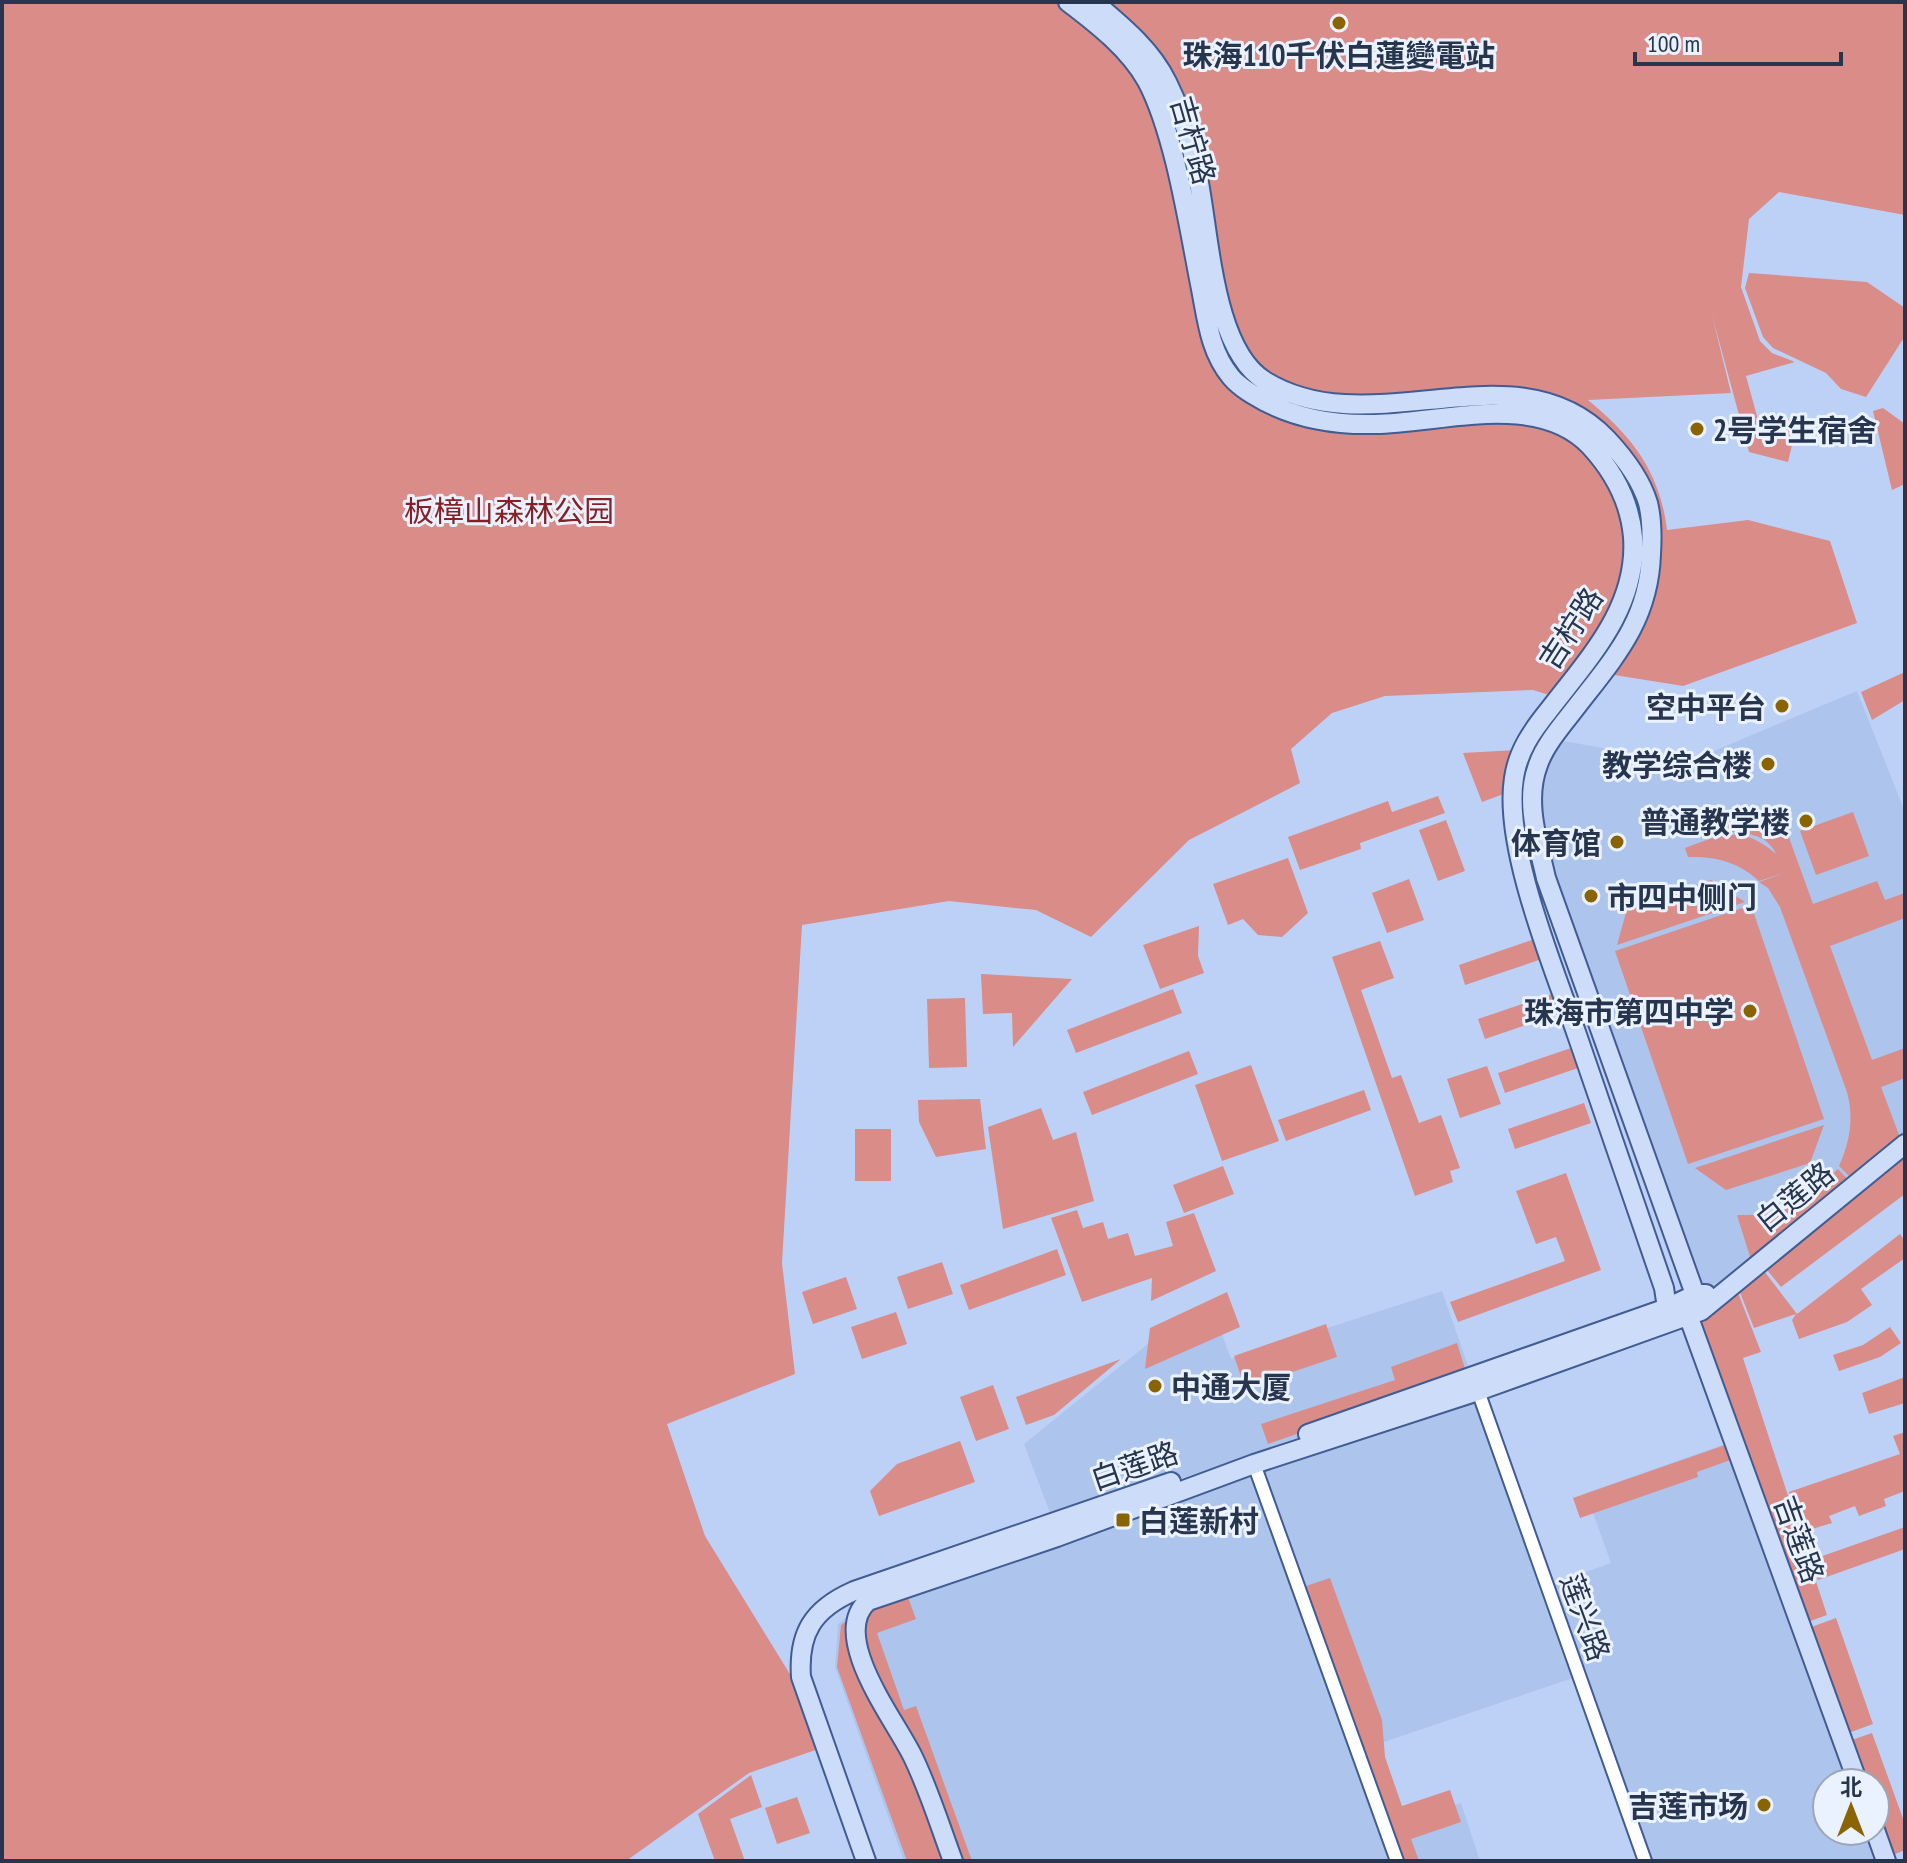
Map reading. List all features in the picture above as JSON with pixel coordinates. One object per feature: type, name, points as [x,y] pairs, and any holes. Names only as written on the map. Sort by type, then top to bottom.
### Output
[{"type":"main road","name":"吉柠路","points":[[1068,2],[1129,56],[1147,81],[1164,125],[1213,346],[1233,380],[1279,409],[1335,422],[1374,424],[1495,414],[1545,418],[1578,435],[1591,447],[1606,465],[1628,505],[1634,551],[1632,576],[1625,598],[1596,648],[1520,752],[1513,781],[1513,818],[1524,875],[1542,935],[1664,1288],[1667,1308]]},
{"type":"main road","name":"吉柠路","points":[[1094,2],[1128,31],[1167,80],[1194,156],[1225,325],[1246,365],[1262,379],[1287,393],[1346,406],[1492,395],[1523,396],[1569,408],[1593,424],[1614,446],[1633,472],[1648,503],[1652,537],[1651,573],[1645,603],[1621,649],[1564,722],[1538,763],[1532,788],[1533,816],[1546,878],[1695,1307]]},
{"type":"main road","name":"白莲路","points":[[953,1861],[914,1758],[875,1691],[858,1649],[856,1621],[860,1610],[874,1599],[1057,1537],[1254,1464],[1478,1391],[1695,1307],[1720,1293],[1905,1144]]},
{"type":"main road","points":[[1667,1308],[1695,1307]]},
{"type":"main road","name":"吉莲路","points":[[1695,1307],[1853,1767]]},
{"type":"main road","name":"白莲路","points":[[866,1861],[801,1677],[800,1650],[809,1626],[833,1602],[854,1591],[1667,1308]]},
{"type":"street","name":"莲兴路","points":[[1478,1391],[1645,1861]]},
{"type":"street","points":[[1254,1464],[1397,1861]]},
{"type":"shaded area","name":"珠海市第四中学","points":[[1857,691],[1905,812],[1905,1143],[1720,1293],[1696,1294],[1547,878],[1533,788],[1558,733],[1564,741],[1685,763]]},
{"type":"shaded area","points":[[1442,1291],[1472,1377],[1054,1523],[1024,1444],[1154,1339],[1216,1318],[1231,1359]]},
{"type":"shaded area","points":[[1478,1391],[1547,1586],[1611,1563],[1586,1493],[1734,1441],[1852,1767],[1811,1767],[1811,1847],[1881,1847],[1886,1861],[1644,1861],[1579,1676],[1360,1750],[1388,1828],[1461,1803],[1480,1861],[904,1861],[835,1667],[838,1624],[868,1601]]},
{"type":"green space","name":"板樟山森林公园","points":[[2,2],[1905,2],[1905,215],[1779,192],[1749,219],[1741,287],[1760,341],[1772,353],[1795,362],[1746,376],[1760,427],[1791,418],[1795,432],[1788,462],[1749,452],[1712,315],[1731,393],[1588,400],[1618,427],[1651,473],[1667,530],[1748,520],[1830,541],[1857,623],[1683,686],[1602,673],[1578,704],[1533,690],[1385,696],[1332,713],[1291,749],[1300,783],[1189,840],[1091,937],[1036,910],[949,901],[802,925],[782,1263],[795,1374],[667,1424],[705,1536],[833,1744],[749,1773],[626,1861],[2,1861]]},
{"type":"green space","points":[[1749,273],[1867,282],[1905,308],[1905,336],[1866,397],[1841,389],[1826,373],[1773,348],[1763,337],[1745,288]]},
{"type":"green space","points":[[1883,408],[1905,424],[1905,484],[1892,490],[1873,411]]},
{"type":"green space","points":[[1905,672],[1905,700],[1872,720],[1861,692]]},
{"type":"green space","points":[[1516,750],[1509,792],[1482,802],[1463,753]]},
{"type":"green space","points":[[1438,796],[1445,813],[1360,843],[1361,849],[1300,870],[1288,837],[1388,801],[1392,812]]},
{"type":"green space","points":[[1779,810],[1813,904],[1877,881],[1885,900],[1905,893],[1905,918],[1830,946],[1872,1060],[1905,1048],[1905,1078],[1881,1087],[1901,1140],[1853,1180],[1839,1166],[1850,1130],[1847,1092],[1780,907],[1768,888],[1759,882],[1784,873],[1759,881],[1743,869],[1726,862],[1688,857],[1685,848],[1732,835],[1753,839],[1776,854],[1761,838],[1746,833],[1723,832],[1725,825]]},
{"type":"green space","points":[[1853,812],[1869,856],[1816,875],[1800,831]]},
{"type":"green space","points":[[1446,820],[1465,871],[1438,881],[1419,830]]},
{"type":"green space","points":[[1288,858],[1308,913],[1282,937],[1258,935],[1243,919],[1228,925],[1213,884]]},
{"type":"green space","points":[[1409,879],[1424,920],[1387,933],[1372,893]]},
{"type":"green space","points":[[1711,880],[1745,902],[1617,945],[1627,909]]},
{"type":"green space","points":[[1751,905],[1824,1119],[1688,1164],[1615,951]]},
{"type":"green space","points":[[1199,926],[1198,956],[1204,973],[1160,989],[1143,945]]},
{"type":"green space","points":[[1535,939],[1542,959],[1465,985],[1459,965]]},
{"type":"green space","points":[[1380,941],[1394,978],[1361,990],[1392,1078],[1401,1075],[1419,1123],[1441,1115],[1460,1168],[1450,1171],[1453,1182],[1415,1196],[1332,957]]},
{"type":"green space","points":[[981,974],[1072,979],[1013,1047],[1012,1013],[983,1014]]},
{"type":"green space","points":[[1173,989],[1182,1013],[1076,1053],[1067,1030]]},
{"type":"green space","points":[[1555,993],[1561,1013],[1485,1039],[1478,1019]]},
{"type":"green space","points":[[965,998],[967,1067],[929,1068],[927,999]]},
{"type":"green space","points":[[1574,1047],[1581,1067],[1505,1093],[1498,1073]]},
{"type":"green space","points":[[1189,1051],[1198,1074],[1092,1115],[1083,1092]]},
{"type":"green space","points":[[1251,1065],[1279,1141],[1222,1161],[1195,1085]]},
{"type":"green space","points":[[1487,1066],[1501,1104],[1460,1118],[1447,1079]]},
{"type":"green space","points":[[1364,1090],[1371,1110],[1286,1141],[1278,1120]]},
{"type":"green space","points":[[980,1099],[986,1149],[936,1157],[919,1122],[918,1100]]},
{"type":"green space","points":[[1584,1103],[1591,1123],[1515,1149],[1508,1129]]},
{"type":"green space","points":[[1041,1108],[1053,1140],[1076,1132],[1094,1201],[1003,1229],[988,1127]]},
{"type":"green space","points":[[1824,1125],[1810,1163],[1726,1190],[1695,1168]]},
{"type":"green space","points":[[855,1129],[891,1129],[891,1181],[855,1181]]},
{"type":"green space","points":[[1905,1149],[1905,1194],[1781,1287],[1763,1265]]},
{"type":"green space","points":[[1223,1166],[1234,1194],[1184,1213],[1173,1185]]},
{"type":"green space","points":[[1838,1169],[1850,1182],[1752,1263],[1737,1215],[1769,1213],[1793,1205]]},
{"type":"green space","points":[[1566,1173],[1601,1270],[1458,1322],[1450,1302],[1565,1261],[1556,1237],[1536,1244],[1516,1191]]},
{"type":"green space","points":[[1077,1210],[1083,1228],[1103,1222],[1108,1239],[1128,1233],[1135,1256],[1173,1246],[1166,1222],[1194,1213],[1216,1271],[1151,1301],[1152,1278],[1082,1302],[1051,1218]]},
{"type":"green space","points":[[1900,1234],[1905,1241],[1905,1258],[1861,1289],[1872,1305],[1847,1322],[1799,1339],[1792,1320],[1796,1314],[1754,1328],[1737,1285],[1761,1267],[1797,1314]]},
{"type":"green space","points":[[1057,1249],[1066,1275],[969,1310],[960,1285]]},
{"type":"green space","points":[[942,1262],[953,1294],[908,1309],[897,1277]]},
{"type":"green space","points":[[846,1277],[857,1309],[813,1324],[802,1292]]},
{"type":"green space","points":[[1735,1285],[1761,1352],[1743,1358],[1827,1615],[1805,1623],[1691,1317]]},
{"type":"green space","points":[[1227,1292],[1240,1327],[1145,1369],[1150,1328]]},
{"type":"green space","points":[[896,1312],[907,1344],[862,1359],[851,1327]]},
{"type":"green space","points":[[1326,1324],[1337,1357],[1245,1388],[1234,1356]]},
{"type":"green space","points":[[1890,1327],[1901,1343],[1880,1357],[1839,1371],[1833,1355],[1863,1345]]},
{"type":"green space","points":[[1457,1343],[1467,1375],[1268,1444],[1261,1424],[1395,1380],[1391,1367]]},
{"type":"green space","points":[[1121,1359],[1054,1415],[1026,1425],[1016,1397]]},
{"type":"green space","points":[[1905,1377],[1905,1403],[1869,1414],[1862,1393]]},
{"type":"green space","points":[[993,1385],[1009,1429],[976,1441],[960,1397]]},
{"type":"green space","points":[[1905,1432],[1905,1491],[1884,1499],[1886,1506],[1859,1516],[1855,1506],[1829,1516],[1832,1523],[1802,1532],[1789,1492],[1900,1454],[1893,1436]]},
{"type":"green space","points":[[960,1441],[975,1482],[879,1516],[870,1491],[897,1464]]},
{"type":"green space","points":[[1731,1443],[1736,1458],[1697,1472],[1698,1477],[1580,1518],[1573,1498]]},
{"type":"green space","points":[[1905,1527],[1905,1549],[1818,1580],[1811,1560]]},
{"type":"green space","points":[[1330,1578],[1382,1720],[1385,1757],[1402,1806],[1450,1790],[1461,1822],[1411,1839],[1419,1861],[1393,1861],[1297,1589]]},
{"type":"green space","points":[[906,1592],[916,1619],[877,1633],[904,1710],[916,1706],[972,1861],[907,1861],[837,1667],[841,1625],[870,1603]]},
{"type":"green space","points":[[1836,1618],[1873,1724],[1843,1735],[1806,1629]]},
{"type":"green space","points":[[1872,1733],[1884,1767],[1855,1767],[1846,1742]]},
{"type":"green space","points":[[751,1775],[762,1807],[730,1819],[745,1861],[715,1861],[698,1814]]},
{"type":"green space","points":[[1891,1785],[1905,1824],[1905,1850],[1888,1857],[1884,1847],[1891,1847]]},
{"type":"green space","points":[[797,1797],[810,1833],[777,1844],[765,1808]]},
{"type":"place","name":"珠海110千伏白蓮變電站","points":[[1339,23]]},
{"type":"place","name":"2号学生宿舍","points":[[1697,429]]},
{"type":"place","name":"空中平台","points":[[1782,706]]},
{"type":"place","name":"教学综合楼","points":[[1768,764]]},
{"type":"place","name":"普通教学楼","points":[[1806,821]]},
{"type":"place","name":"体育馆","points":[[1617,842]]},
{"type":"place","name":"市四中侧门","points":[[1591,896]]},
{"type":"place","name":"珠海市第四中学","points":[[1750,1011]]},
{"type":"place","name":"中通大厦","points":[[1155,1386]]},
{"type":"place","name":"白莲新村","points":[[1123,1520]]},
{"type":"place","name":"吉莲市场","points":[[1764,1805]]}]
